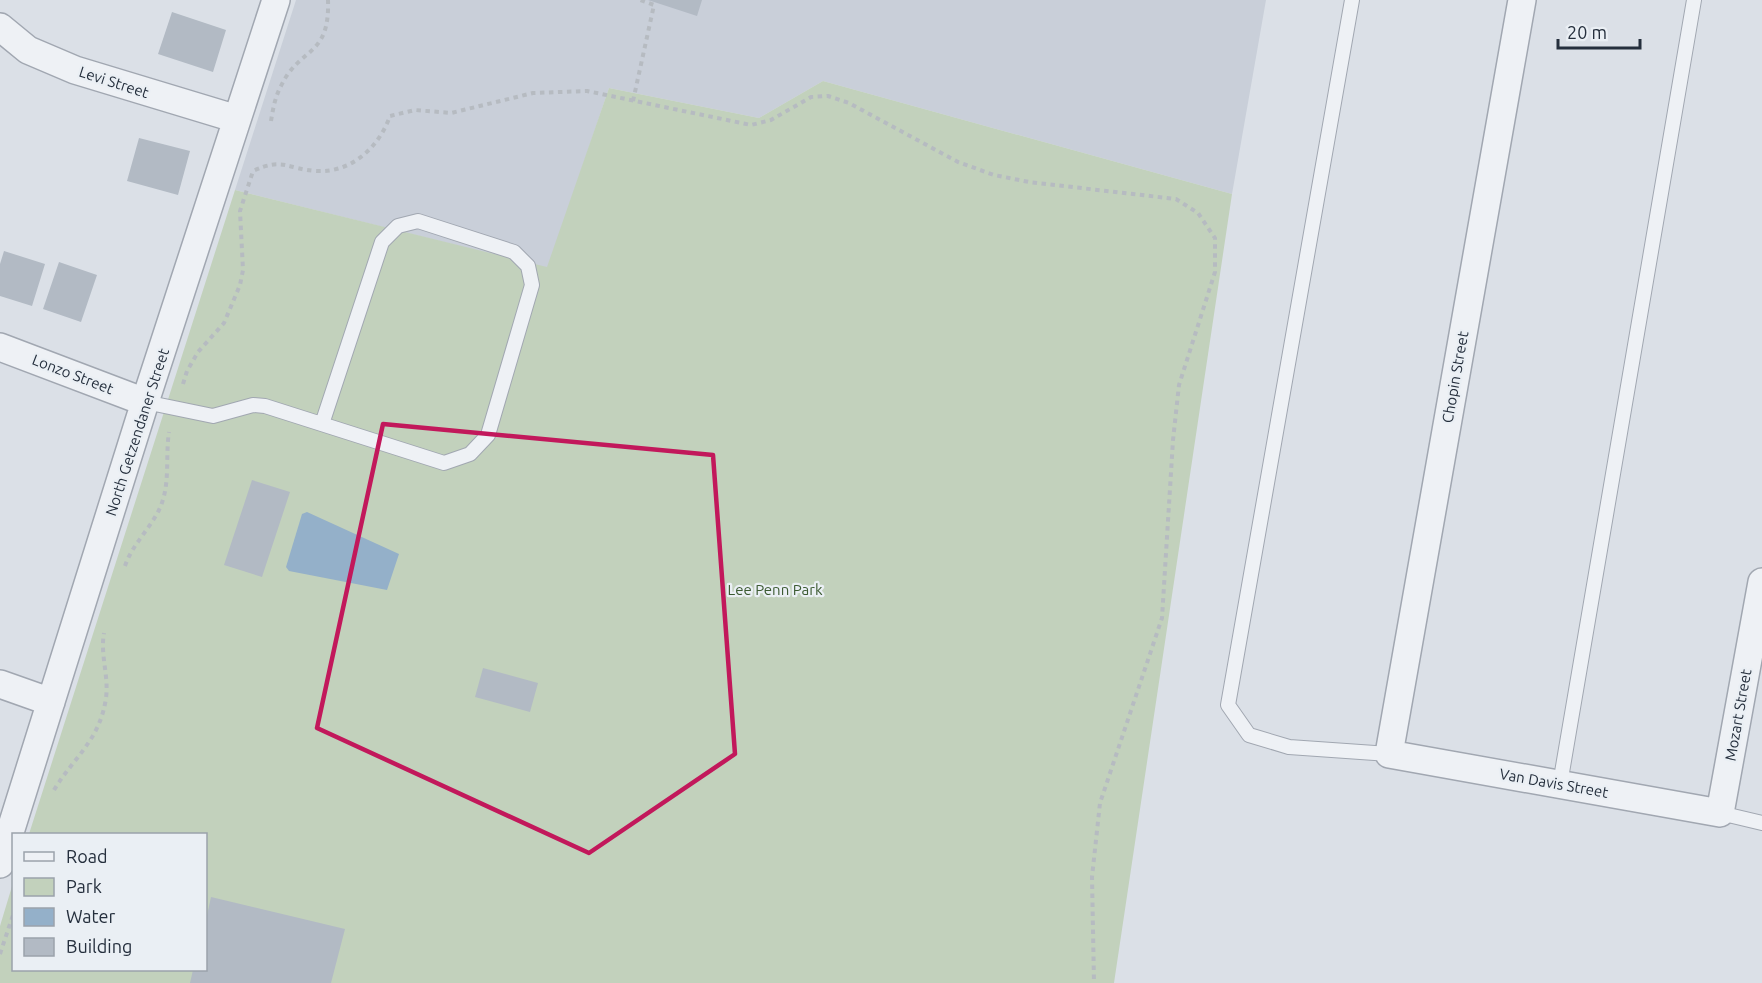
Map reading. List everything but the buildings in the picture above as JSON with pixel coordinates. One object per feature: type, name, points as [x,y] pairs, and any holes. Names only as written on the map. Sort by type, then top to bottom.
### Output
[{"type":"street","name":"North Getzendaner Street","points":[[0,864],[276,0]]},
{"type":"street","name":"Chopin Street","points":[[1389,754],[1522,0]]},
{"type":"street","name":"Levi Street","points":[[0,27],[28,50],[75,70],[237,119]]},
{"type":"street","name":"Lonzo Street","points":[[0,346],[146,402]]},
{"type":"street","name":"Mozart Street","points":[[1720,813],[1762,582]]},
{"type":"street","points":[[0,684],[51,702]]},
{"type":"street","name":"Van Davis Street","points":[[1389,754],[1720,813]]},
{"type":"lane","points":[[1352,0],[1228,705],[1249,735],[1289,747],[1389,754]]},
{"type":"lane","points":[[1560,784],[1694,0]]},
{"type":"lane","points":[[146,402],[213,416],[254,405],[265,406],[444,463],[470,454],[488,435],[532,285],[528,266],[514,252],[418,221],[398,226],[382,242],[322,424]]},
{"type":"lane","points":[[1720,813],[1762,823]]},
{"type":"path","points":[[271,121],[281,84],[322,40],[327,28],[328,0]]},
{"type":"path","points":[[633,100],[654,5],[640,0]]},
{"type":"path","points":[[183,384],[187,371],[198,352],[224,324],[240,285],[243,270],[240,211],[253,171],[277,162],[314,171],[340,168],[364,155],[376,143],[390,116],[415,110],[452,113],[553,91],[587,91],[751,125],[771,120],[811,97],[828,96],[849,102],[958,162],[994,175],[1029,182],[1176,199],[1198,213],[1215,238],[1215,272],[1179,385],[1173,440],[1162,618],[1151,659],[1100,803],[1092,877],[1094,983]]},
{"type":"path","points":[[122,574],[129,554],[151,525],[163,499],[168,479],[169,432]]},
{"type":"path","points":[[50,798],[63,776],[93,739],[101,718],[106,697],[102,651],[106,625]]},
{"type":"path","points":[[0,954],[12,918]]},
{"type":"highlighted area","points":[[383,424],[713,455],[735,754],[589,853],[317,728]]},
{"type":"shaded area","points":[[296,0],[1266,0],[1232,194],[823,81],[759,118],[609,88],[548,268],[235,190]]},
{"type":"green space","name":"Lee Penn Park","points":[[823,81],[1232,194],[1114,983],[0,983],[0,926],[12,886],[12,971],[207,971],[207,833],[29,833],[235,190],[547,267],[609,88],[759,118]]},
{"type":"water","points":[[307,512],[399,554],[387,590],[289,571],[286,567],[302,514]]}]
